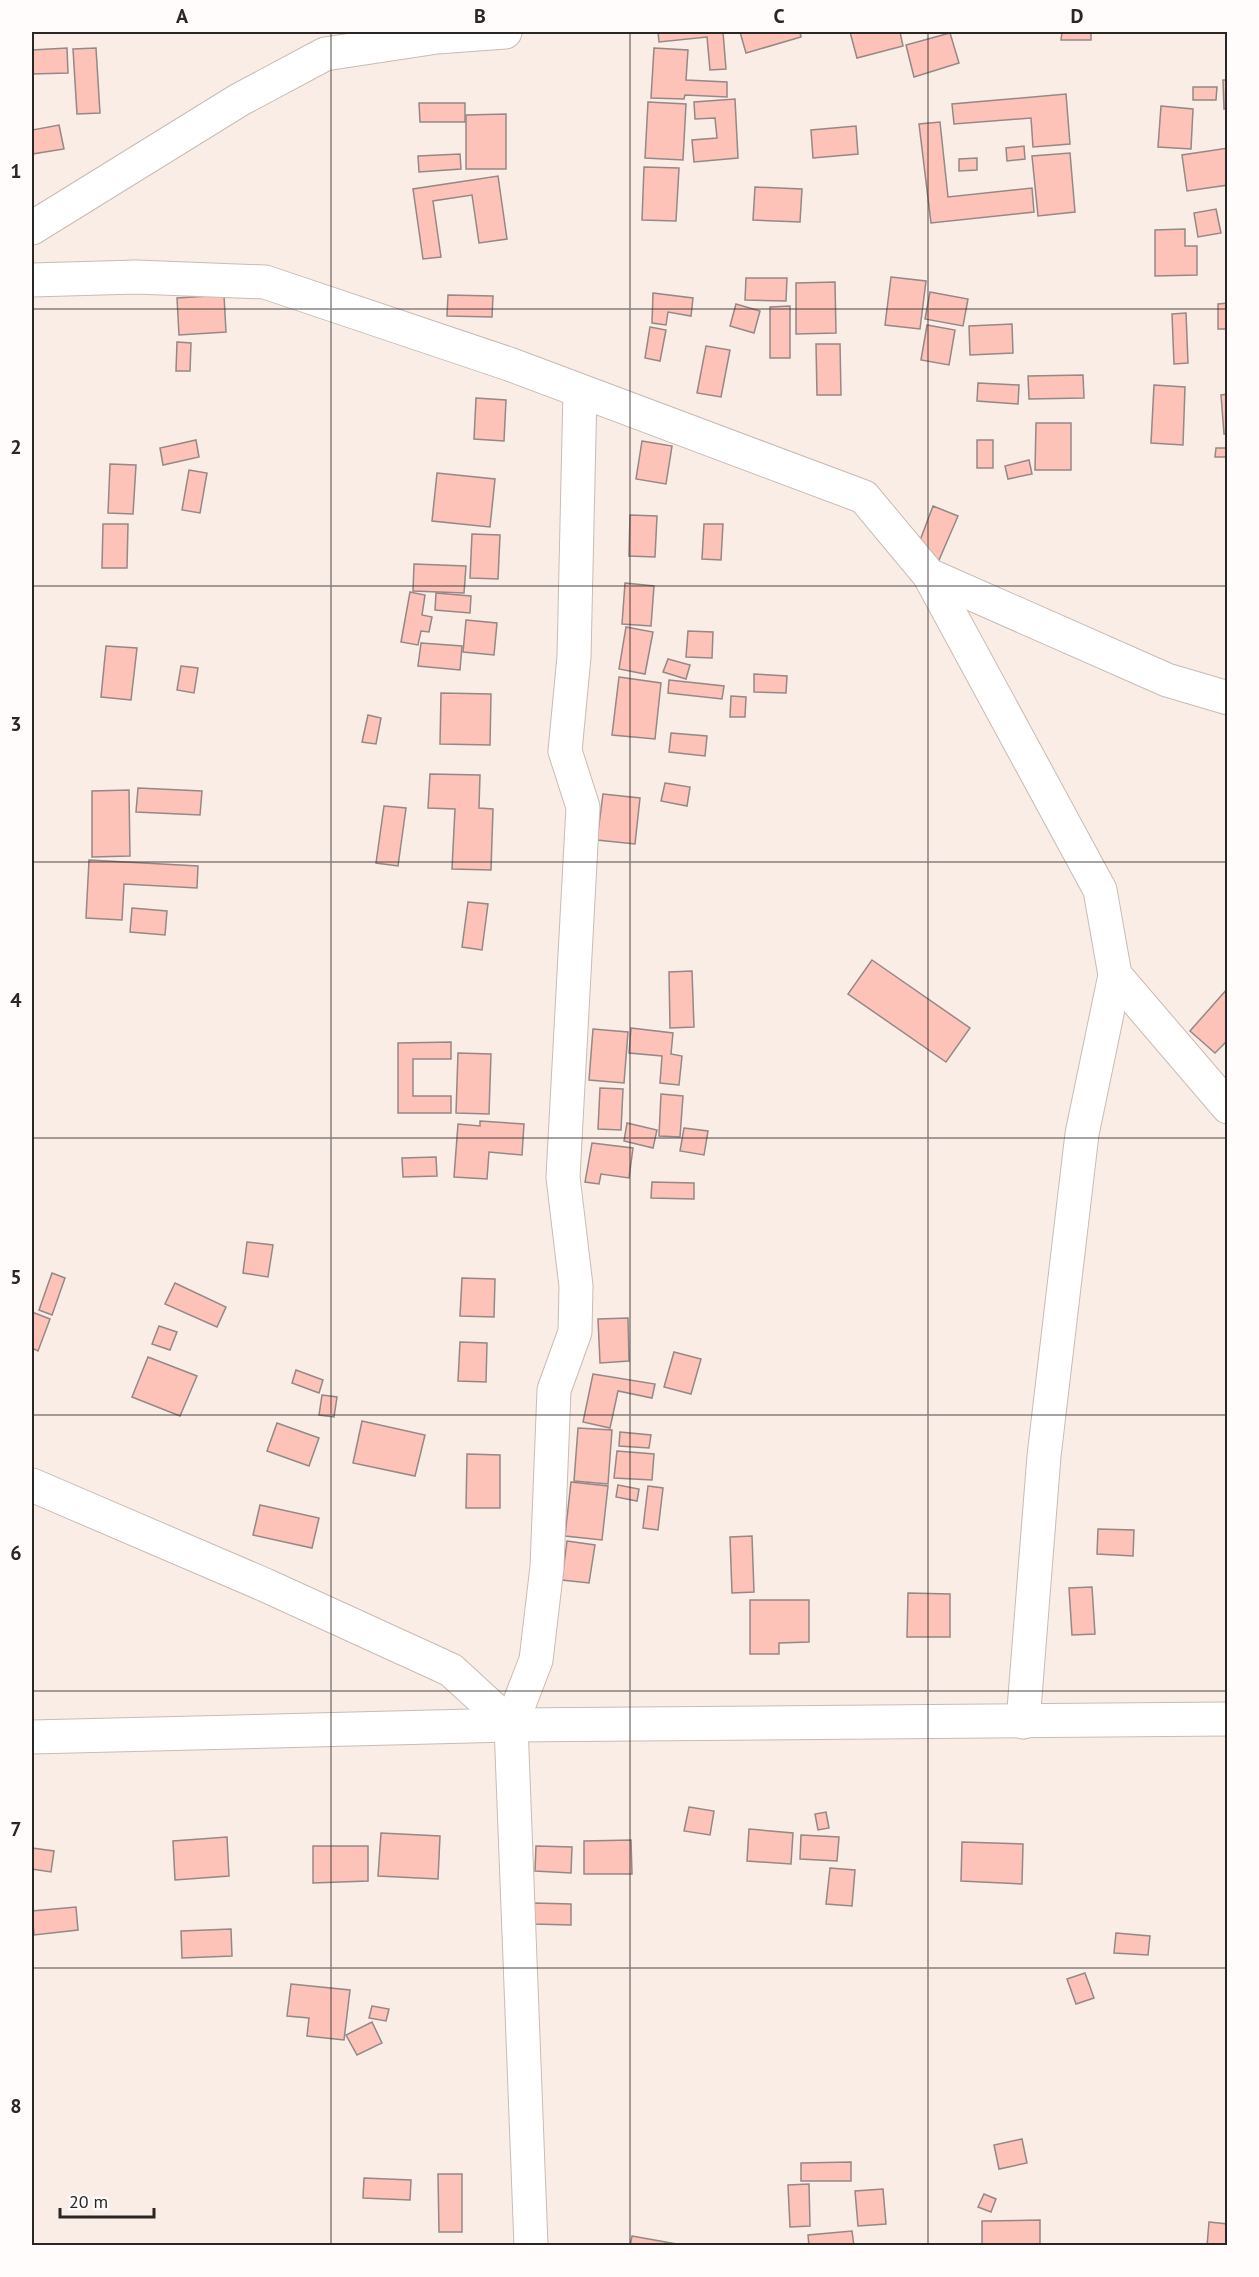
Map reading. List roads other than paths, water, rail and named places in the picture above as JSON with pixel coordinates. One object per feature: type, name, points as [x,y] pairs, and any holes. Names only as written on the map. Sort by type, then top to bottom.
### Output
[{"type":"street","points":[[32,228],[328,43],[505,32]]},
{"type":"street","points":[[32,280],[136,277],[265,282],[580,391],[864,497],[929,575],[1100,890],[1115,975],[1081,1146],[1044,1456],[1023,1722]]},
{"type":"street","points":[[531,2246],[511,1725],[536,1660],[547,1567],[554,1390],[575,1332],[576,1286],[563,1177],[583,807],[565,751],[574,657],[580,391]]},
{"type":"street","points":[[929,575],[1167,680],[1227,698]]},
{"type":"street","points":[[1115,975],[1227,1107]]},
{"type":"street","points":[[32,1485],[266,1586],[451,1670],[511,1725]]},
{"type":"street","points":[[32,1737],[511,1725],[1227,1719]]}]
